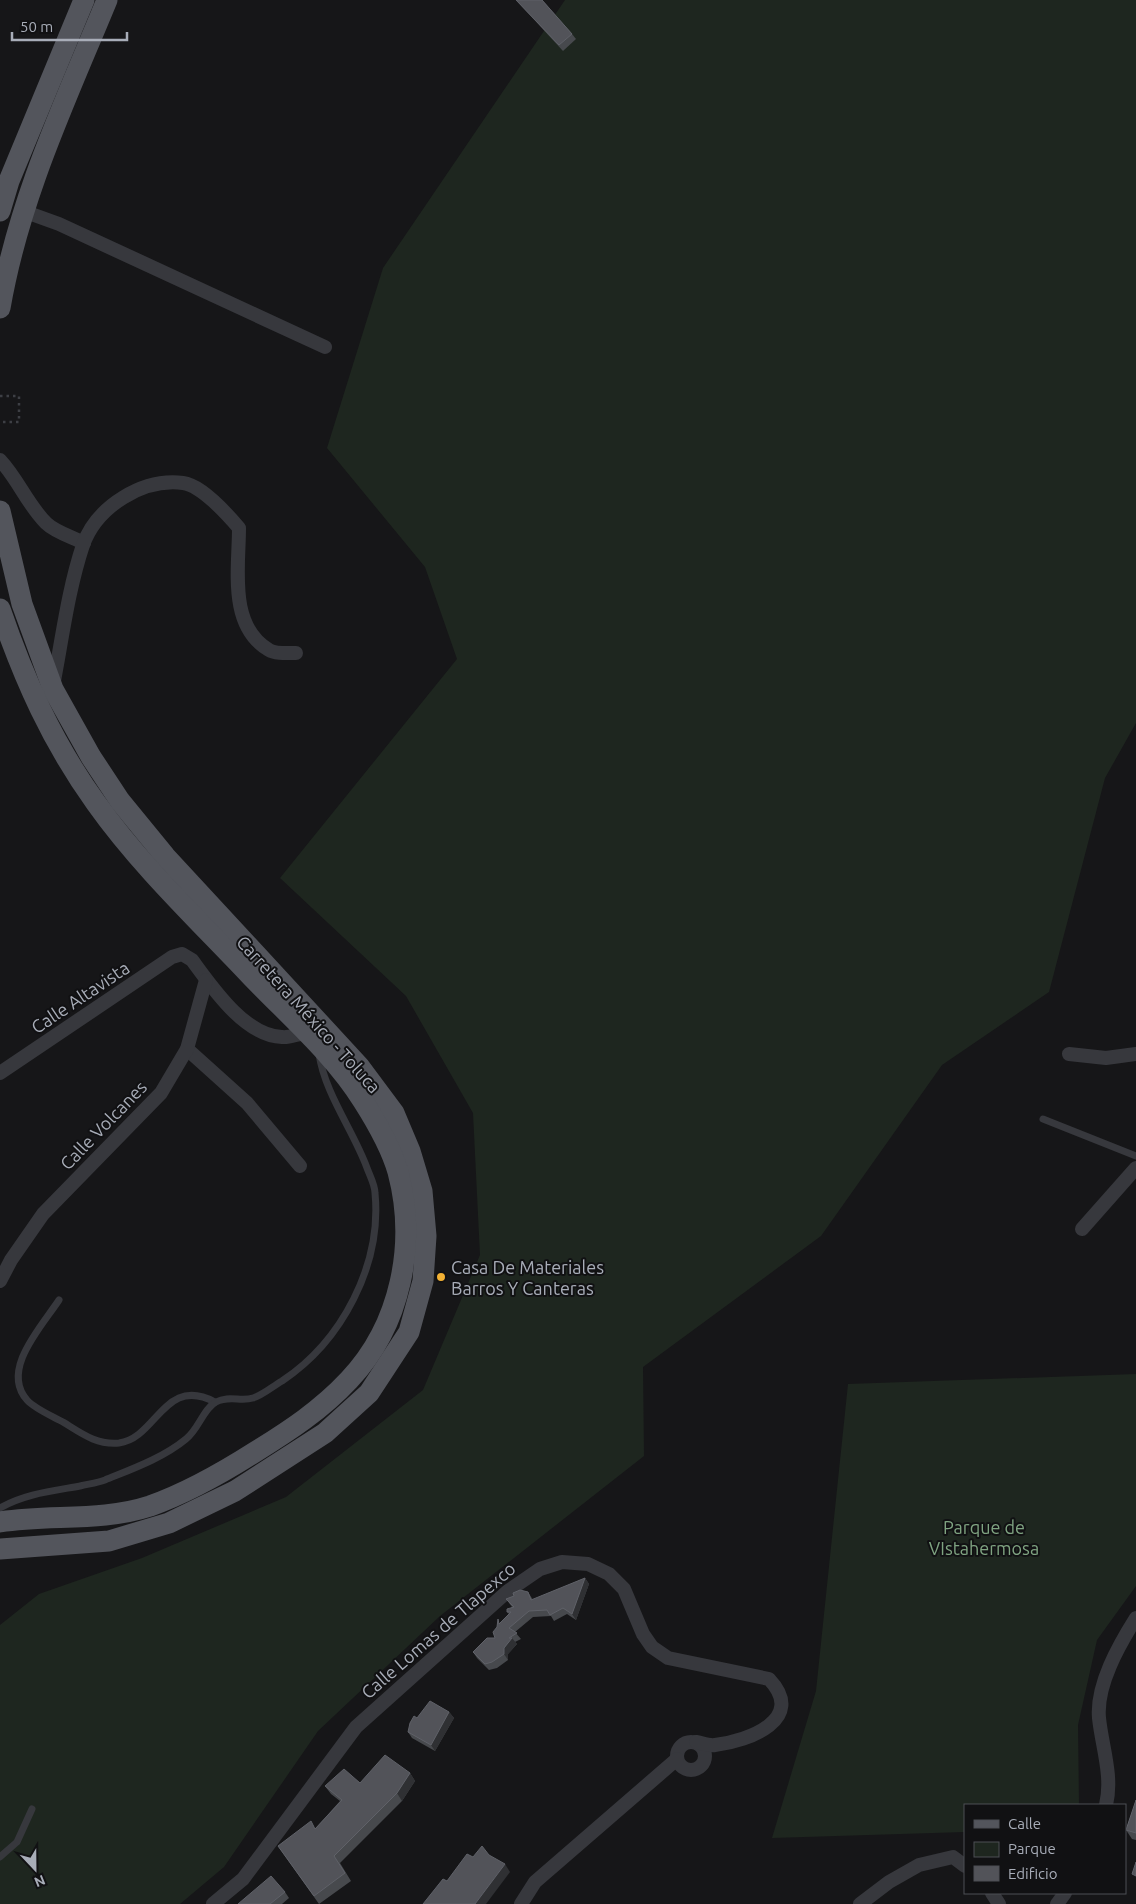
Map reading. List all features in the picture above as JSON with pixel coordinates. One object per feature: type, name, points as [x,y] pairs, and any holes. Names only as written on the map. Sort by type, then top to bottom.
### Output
[{"type":"main road","points":[[0,211],[9,181],[84,0]]},
{"type":"main road","points":[[0,308],[6,270],[31,184],[107,0]]},
{"type":"main road","name":"Carretera México - Toluca","points":[[0,511],[22,604],[53,689],[91,757],[120,801],[165,856],[359,1066],[394,1113],[410,1151],[422,1191],[426,1236],[422,1281],[409,1332],[369,1393],[326,1432],[235,1491],[169,1524],[109,1541],[0,1549]]},
{"type":"main road","name":"Carretera México - Toluca","points":[[0,609],[21,670],[45,720],[96,804],[156,876],[345,1075],[375,1121],[397,1169],[403,1196],[406,1226],[402,1280],[381,1334],[367,1358],[351,1378],[306,1419],[235,1465],[151,1505],[94,1517],[0,1522]]},
{"type":"street","points":[[23,211],[59,224],[325,347]]},
{"type":"street","points":[[0,460],[15,476],[22,492],[47,524],[84,543]]},
{"type":"street","points":[[53,689],[68,609],[84,543],[99,518],[110,506],[149,485],[185,483],[218,504],[239,528],[239,602],[247,630],[270,651],[296,653]]},
{"type":"street","name":"Calle Altavista","points":[[0,1073],[172,958],[182,954],[192,960],[206,980]]},
{"type":"street","points":[[206,980],[246,1023],[263,1034],[282,1038],[311,1038]]},
{"type":"street","name":"Calle Volcanes","points":[[0,1281],[11,1260],[43,1214],[161,1093],[187,1049],[206,980]]},
{"type":"street","points":[[187,1049],[247,1103],[300,1166]]},
{"type":"street","points":[[1070,1054],[1106,1058],[1136,1054]]},
{"type":"street","points":[[1082,1229],[1136,1168]]},
{"type":"street","name":"Calle Lomas de Tlapexco","points":[[214,1904],[243,1878],[356,1727],[508,1591],[540,1568],[562,1562],[571,1562],[588,1564],[609,1574],[624,1589],[643,1634],[652,1647],[668,1658],[770,1678],[778,1688],[782,1702],[779,1717],[768,1727],[755,1734],[714,1746],[696,1742]]},
{"type":"street","points":[[1106,1804],[1108,1770],[1098,1716],[1105,1678],[1120,1644],[1136,1618]]},
{"type":"street","points":[[689,1741],[696,1742],[704,1748],[705,1758],[701,1767],[692,1771],[682,1767],[677,1759],[678,1749],[689,1741]]},
{"type":"street","points":[[521,1904],[535,1882],[677,1759]]},
{"type":"street","points":[[860,1904],[889,1882],[919,1865],[953,1857],[964,1865]]},
{"type":"street","points":[[1057,1904],[1065,1894]]},
{"type":"lane","points":[[0,1508],[22,1498],[103,1481],[171,1450],[197,1429],[207,1409],[216,1402],[227,1398],[252,1399],[293,1373],[319,1348],[346,1312],[360,1289],[370,1257],[376,1226],[375,1191],[358,1144],[322,1075],[311,1038]]},
{"type":"lane","points":[[1043,1119],[1136,1156]]},
{"type":"lane","points":[[60,1300],[19,1362],[17,1381],[27,1401],[95,1441],[119,1443],[131,1439],[180,1396],[194,1395],[216,1402]]},
{"type":"lane","points":[[0,1857],[17,1842],[32,1809]]},
{"type":"path","points":[[0,396],[19,396],[19,422],[0,422]]},
{"type":"green space","points":[[565,0],[1136,0],[1136,723],[1105,778],[1049,992],[942,1065],[821,1236],[643,1367],[644,1456],[440,1616],[318,1731],[224,1867],[180,1904],[0,1904],[0,1625],[39,1594],[142,1558],[286,1497],[423,1390],[480,1255],[473,1113],[406,996],[280,878],[457,659],[425,567],[327,448],[383,268]]},
{"type":"green space","name":"Parque de VIstahermosa","points":[[1136,1374],[1136,1586],[1097,1640],[1078,1725],[1079,1804],[964,1804],[964,1832],[772,1838],[816,1691],[848,1384]]},
{"type":"building","points":[[516,0],[542,0],[572,34],[559,45]]},
{"type":"building","points":[[585,1578],[572,1614],[563,1608],[550,1615],[547,1610],[529,1611],[509,1628],[517,1633],[509,1638],[512,1638],[504,1648],[504,1654],[485,1664],[473,1652],[487,1638],[495,1638],[493,1632],[497,1627],[498,1619],[499,1624],[511,1612],[507,1612],[507,1609],[514,1607],[506,1599],[514,1596],[513,1593],[520,1590],[528,1592],[531,1600]]},
{"type":"building","points":[[430,1701],[449,1712],[431,1745],[408,1732],[414,1716],[417,1718]]},
{"type":"building","points":[[385,1755],[410,1773],[397,1793],[334,1856],[345,1873],[314,1896],[278,1846],[311,1821],[315,1829],[342,1800],[325,1786],[344,1769],[360,1783]]},
{"type":"building","points":[[1136,1800],[1136,1833],[1126,1830]]},
{"type":"building","points":[[482,1846],[489,1855],[505,1864],[475,1904],[423,1904],[443,1879],[447,1881],[467,1854],[473,1857]]},
{"type":"building","points":[[1136,1862],[1136,1876],[1132,1874]]},
{"type":"building","points":[[271,1876],[285,1892],[270,1904],[238,1904]]},
{"type":"place","name":"Casa De Materiales Barros Y Canteras","points":[[441,1277]]}]
